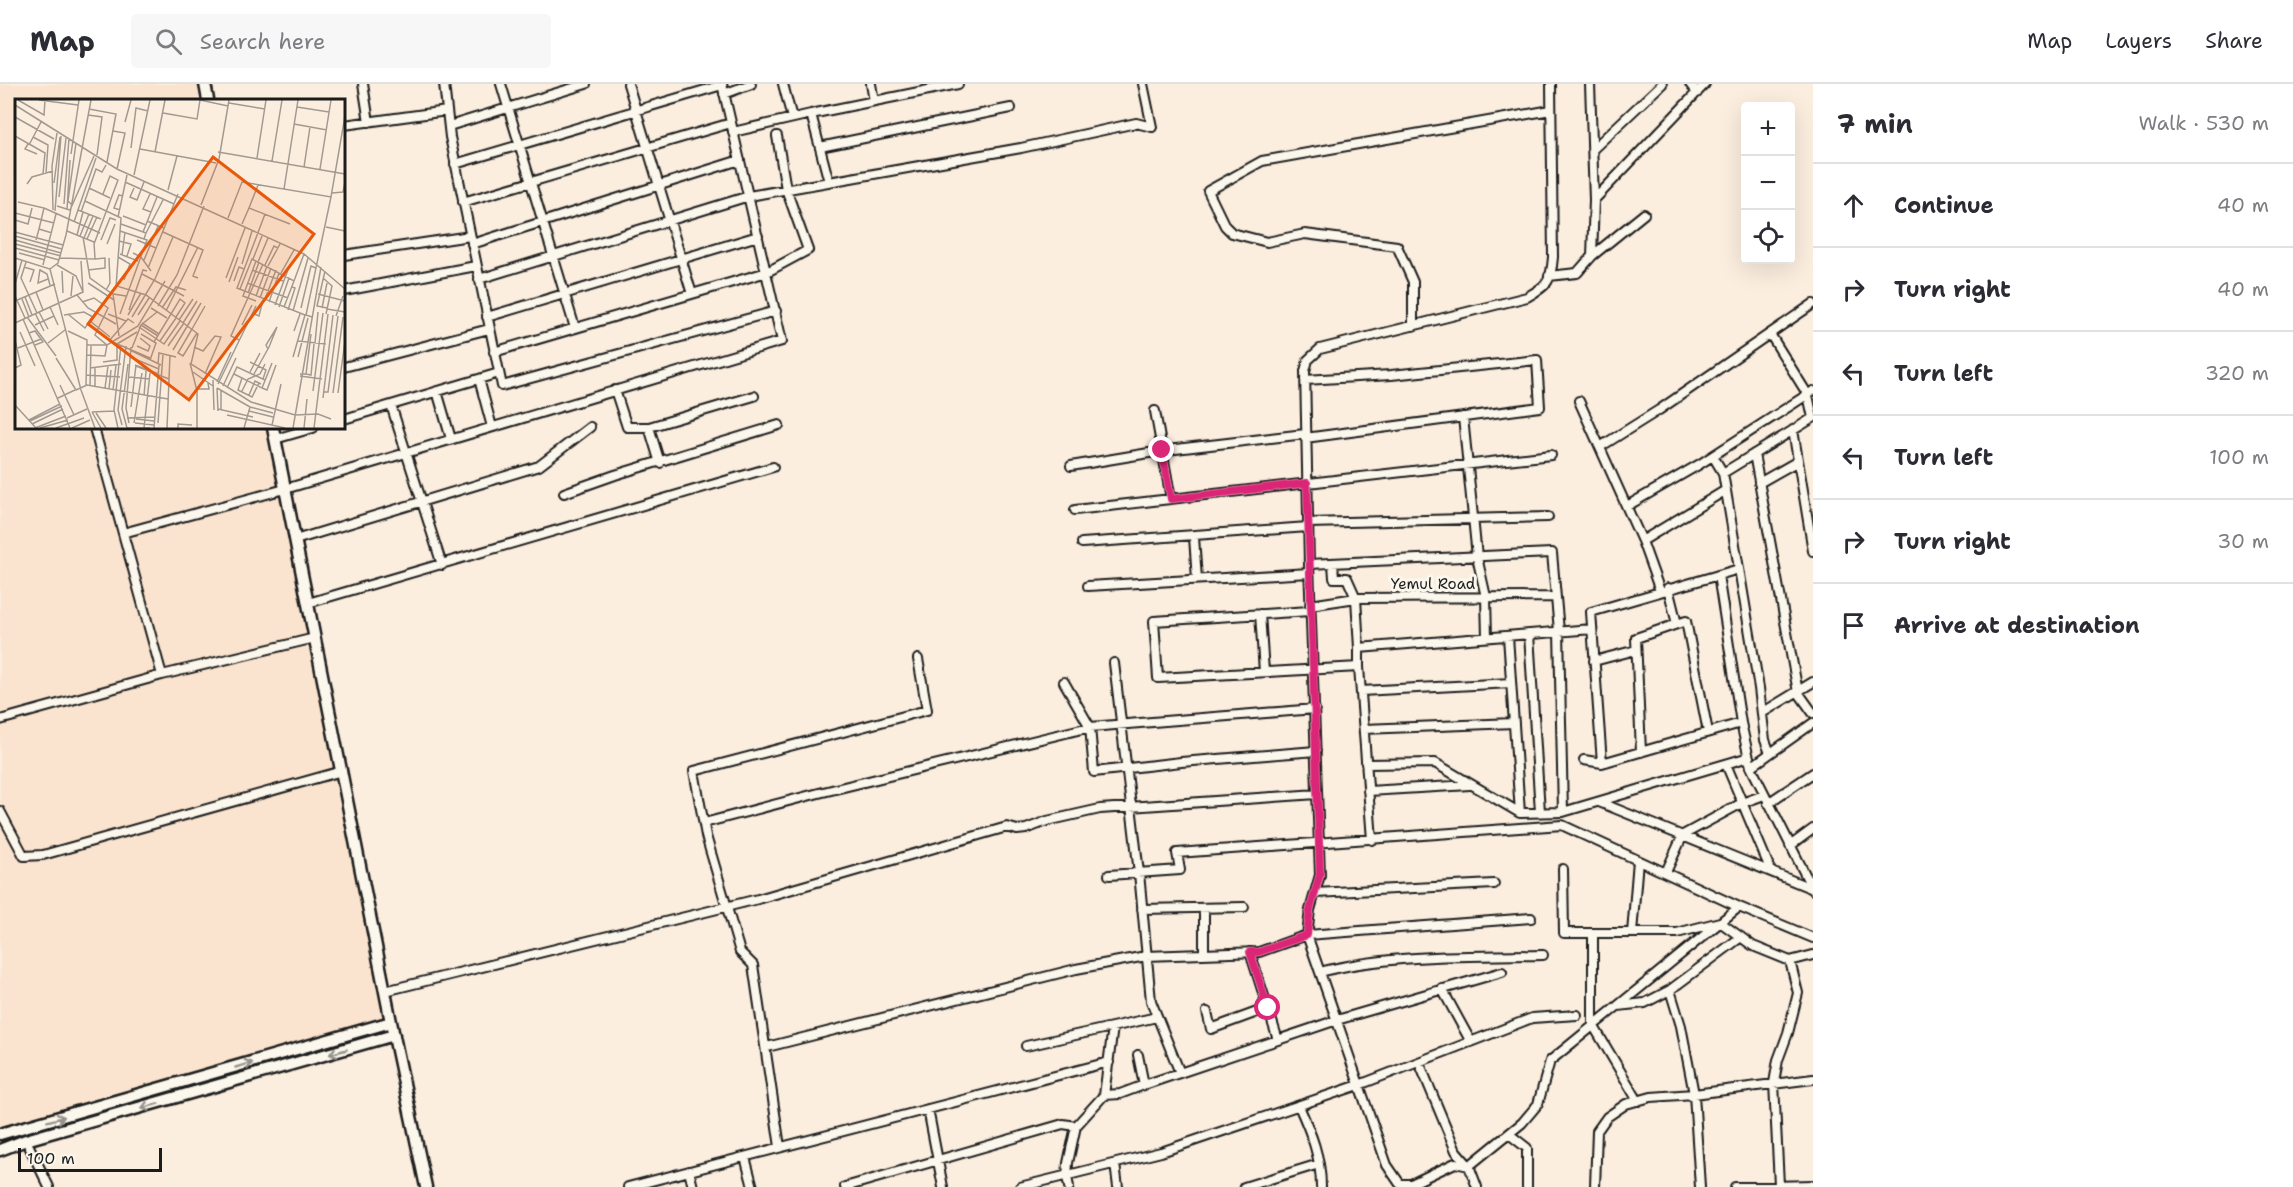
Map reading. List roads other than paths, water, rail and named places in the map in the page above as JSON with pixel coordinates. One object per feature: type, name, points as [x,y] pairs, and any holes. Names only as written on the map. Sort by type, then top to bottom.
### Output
[{"type":"street","points":[[205,84],[208,99]]},
{"type":"street","points":[[365,84],[369,122]]},
{"type":"street","points":[[444,84],[455,164],[502,386],[776,310]]},
{"type":"street","points":[[501,84],[575,328]]},
{"type":"street","points":[[449,126],[586,84]]},
{"type":"street","points":[[628,84],[692,294]]},
{"type":"street","points":[[455,164],[636,111],[723,88],[751,84]]},
{"type":"street","points":[[783,84],[792,118]]},
{"type":"street","points":[[871,84],[874,101]]},
{"type":"street","points":[[463,202],[648,148],[732,128],[958,84]]},
{"type":"street","points":[[479,279],[748,196],[1021,148],[1137,123],[1152,127],[1143,84]]},
{"type":"street","points":[[1469,1166],[1455,1163],[1411,1184],[1404,1186],[1400,1184],[1387,1165],[1307,935],[1320,874],[1310,608],[1305,380],[1308,360],[1320,349],[1527,297],[1545,287],[1553,257],[1551,84]]},
{"type":"street","points":[[1590,84],[1594,200],[1592,256]]},
{"type":"street","points":[[1592,150],[1662,84]]},
{"type":"street","points":[[1690,84],[1697,93]]},
{"type":"street","points":[[1594,200],[1706,84]]},
{"type":"street","points":[[123,533],[285,489],[782,341],[723,88]]},
{"type":"street","points":[[820,147],[1011,108]]},
{"type":"street","points":[[1413,326],[1413,282],[1397,246],[1305,234],[1267,242],[1232,233],[1225,226],[1209,191],[1262,161],[1551,110]]},
{"type":"street","points":[[345,125],[447,111]]},
{"type":"street","points":[[811,114],[829,182]]},
{"type":"street","points":[[494,352],[767,272],[808,249],[786,189],[777,136]]},
{"type":"street","points":[[345,255],[471,240],[543,222],[740,160]]},
{"type":"street","points":[[1549,276],[1577,273],[1592,256],[1644,214]]},
{"type":"street","points":[[487,316],[758,236]]},
{"type":"street","points":[[345,291],[476,266]]},
{"type":"street","points":[[1600,447],[1659,410],[1813,304]]},
{"type":"street","points":[[345,367],[489,329]]},
{"type":"street","points":[[1723,473],[1813,418],[1811,393],[1770,334]]},
{"type":"street","points":[[1071,466],[1162,450],[1305,436],[1540,406],[1537,360],[1391,375],[1305,380]]},
{"type":"street","points":[[345,419],[499,374]]},
{"type":"street","points":[[479,379],[492,427]]},
{"type":"street","points":[[615,390],[627,428],[649,427],[754,396]]},
{"type":"street","points":[[437,391],[451,439]]},
{"type":"street","points":[[1628,506],[1713,456],[1811,393]]},
{"type":"street","points":[[1579,401],[1628,506],[1677,624]]},
{"type":"street","points":[[392,405],[442,565]]},
{"type":"street","points":[[1155,411],[1171,499]]},
{"type":"street","points":[[1463,417],[1477,557],[1486,597],[1487,638]]},
{"type":"street","points":[[564,493],[779,425]]},
{"type":"street","points":[[295,540],[420,500],[539,466],[590,427]]},
{"type":"street","points":[[649,427],[660,463]]},
{"type":"street","points":[[94,429],[162,675]]},
{"type":"street","points":[[305,429],[274,433],[426,1187]]},
{"type":"street","points":[[1793,430],[1813,551]]},
{"type":"street","points":[[1754,454],[1798,692],[1813,713]]},
{"type":"street","points":[[1075,510],[1551,455]]},
{"type":"street","points":[[1713,456],[1723,473],[1765,740],[1770,753]]},
{"type":"street","points":[[1759,483],[1798,461]]},
{"type":"street","points":[[308,603],[774,467]]},
{"type":"street","points":[[1642,541],[1726,490]]},
{"type":"street","points":[[1082,543],[1194,537],[1308,525],[1548,517]]},
{"type":"street","points":[[1194,537],[1197,579]]},
{"type":"street","points":[[1088,586],[1309,569],[1333,563],[1552,553],[1559,631],[1563,812]]},
{"type":"street","points":[[1333,563],[1334,578],[1347,578],[1356,598],[1372,840]]},
{"type":"street","points":[[1602,763],[1591,612],[1739,569]]},
{"type":"street","points":[[1718,575],[1741,723],[1751,767],[1813,889]]},
{"type":"street","name":"Yemul Road","points":[[1264,672],[1158,678],[1154,621],[1260,614],[1310,608],[1356,598],[1556,597]]},
{"type":"street","points":[[1260,614],[1264,672],[1359,667]]},
{"type":"street","points":[[1641,752],[1636,638],[1686,621],[1708,732]]},
{"type":"street","points":[[1359,648],[1592,630]]},
{"type":"street","points":[[1529,634],[1540,812]]},
{"type":"street","points":[[1508,636],[1520,813]]},
{"type":"street","points":[[0,720],[162,675],[315,638]]},
{"type":"street","points":[[1594,661],[1636,650]]},
{"type":"street","points":[[780,1148],[753,965],[740,952],[726,907],[704,823],[694,771],[927,710],[918,659]]},
{"type":"street","points":[[1114,663],[1139,873],[1151,1001],[1180,1073]]},
{"type":"street","points":[[1064,682],[1090,727],[1094,772],[1316,751]]},
{"type":"street","points":[[1762,713],[1813,682]]},
{"type":"street","points":[[1361,691],[1511,683]]},
{"type":"street","points":[[704,823],[1090,727],[1315,709]]},
{"type":"street","points":[[1364,729],[1514,723]]},
{"type":"street","points":[[1584,760],[1602,763],[1741,723]]},
{"type":"street","points":[[1751,767],[1813,723]]},
{"type":"street","points":[[1366,764],[1434,763],[1520,813],[1563,812],[1749,757]]},
{"type":"street","points":[[1726,764],[1772,871]]},
{"type":"street","points":[[0,811],[24,856],[43,855],[342,771]]},
{"type":"street","points":[[1666,872],[1683,835],[1742,803],[1766,799],[1813,773]]},
{"type":"street","points":[[1368,791],[1472,785]]},
{"type":"street","points":[[385,991],[726,907],[1007,827],[1017,830],[1026,829],[1047,821],[1100,809],[1317,794]]},
{"type":"street","points":[[1599,802],[1813,889]]},
{"type":"street","points":[[1109,875],[1180,870],[1177,853],[1562,825],[1739,907],[1813,938]]},
{"type":"street","points":[[1790,846],[1813,829]]},
{"type":"street","points":[[1632,933],[1638,860]]},
{"type":"street","points":[[1805,875],[1813,868]]},
{"type":"street","points":[[1563,869],[1564,933],[1677,933],[1720,922],[1753,946],[1790,961],[1813,955]]},
{"type":"street","points":[[1315,893],[1494,884]]},
{"type":"street","points":[[1142,909],[1244,907]]},
{"type":"street","points":[[1469,1166],[1522,1123],[1538,1104],[1550,1061],[1739,907]]},
{"type":"street","points":[[1204,908],[1204,954]]},
{"type":"street","points":[[766,1047],[1076,969],[1146,956],[1259,952],[1307,935],[1531,918]]},
{"type":"street","points":[[1593,933],[1593,1025],[1638,1101]]},
{"type":"street","points":[[1616,1007],[1645,1003],[1670,990],[1741,937]]},
{"type":"street","points":[[1250,952],[1278,1040]]},
{"type":"street","points":[[1320,972],[1348,965],[1449,957],[1543,955]]},
{"type":"street","points":[[1779,1185],[1774,1083],[1778,1060],[1788,1033],[1798,993],[1790,961]]},
{"type":"street","points":[[1104,1095],[1120,1094],[1336,1020],[1502,972]]},
{"type":"street","points":[[1442,989],[1471,1042]]},
{"type":"street","points":[[1670,990],[1681,1026],[1694,1094],[1700,1187]]},
{"type":"street","points":[[1207,1012],[1211,1029],[1268,1008]]},
{"type":"street","points":[[1020,1187],[1032,1186],[1161,1152],[1359,1085],[1532,1018],[1577,1014]]},
{"type":"street","points":[[1026,1046],[1157,1017]]},
{"type":"street","points":[[0,1134],[391,1022]]},
{"type":"street","points":[[1070,1187],[1067,1177],[1076,1126],[1104,1095],[1113,1027]]},
{"type":"street","points":[[0,1150],[26,1140],[394,1035]]},
{"type":"street","points":[[1138,1055],[1144,1084]]},
{"type":"street","points":[[628,1187],[1109,1062]]},
{"type":"street","points":[[1419,1062],[1456,1151],[1469,1166],[1477,1187]]},
{"type":"street","points":[[1595,1187],[1598,1131],[1607,1117],[1626,1104],[1651,1096],[1694,1094],[1813,1079]]},
{"type":"street","points":[[1299,1106],[1315,1142],[1321,1187]]},
{"type":"street","points":[[927,1109],[943,1187]]},
{"type":"street","points":[[845,1187],[1063,1124],[1076,1126]]},
{"type":"street","points":[[1509,1134],[1527,1148],[1527,1187]]},
{"type":"street","points":[[26,1140],[49,1187]]},
{"type":"street","points":[[745,1157],[753,1187]]},
{"type":"street","points":[[1115,1164],[1118,1187]]},
{"type":"street","points":[[1244,1187],[1319,1164]]},
{"type":"street","points":[[689,1171],[693,1187]]},
{"type":"street","points":[[878,1177],[882,1187]]},
{"type":"street","points":[[1735,1187],[1813,1185]]}]
